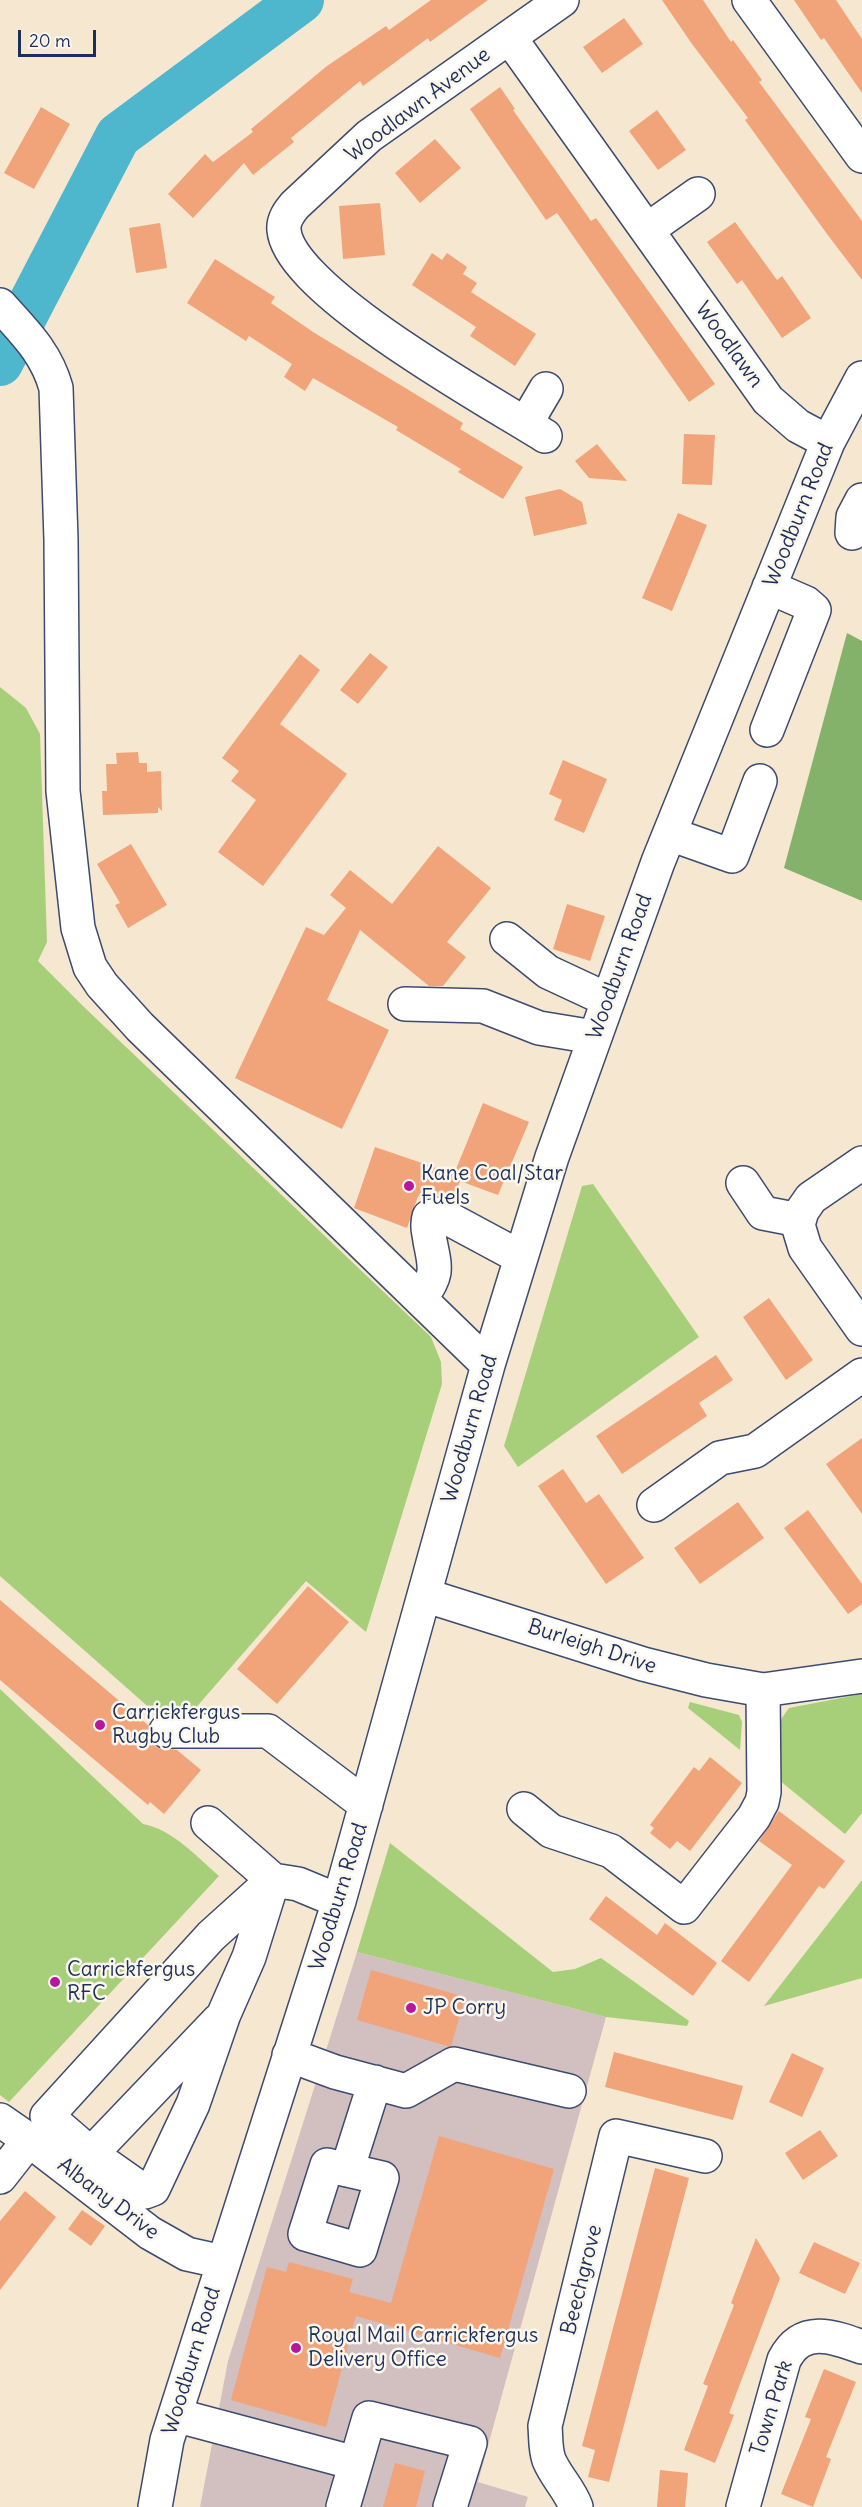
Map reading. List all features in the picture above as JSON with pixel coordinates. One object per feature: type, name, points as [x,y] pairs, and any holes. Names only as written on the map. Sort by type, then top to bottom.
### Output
[{"type":"street","name":"Woodlawn Avenue","points":[[546,389],[536,430],[446,376],[334,297],[303,265],[284,230],[285,221],[295,205],[369,136],[562,0]]},
{"type":"street","points":[[749,0],[862,156]]},
{"type":"street","name":"Woodlawn","points":[[510,38],[768,400],[798,426],[828,442]]},
{"type":"street","points":[[647,230],[698,194]]},
{"type":"street","points":[[3,309],[31,340],[50,367],[56,388],[61,540],[63,791],[78,928],[90,967],[102,986],[140,1027],[488,1365]]},
{"type":"street","name":"Woodburn Road","points":[[155,2507],[162,2461],[175,2415],[339,1901],[520,1257],[594,1037],[670,834],[828,442],[862,378]]},
{"type":"street","points":[[852,532],[854,517],[862,500]]},
{"type":"street","points":[[767,730],[814,610],[806,603],[769,587]]},
{"type":"street","points":[[670,834],[732,856],[759,781]]},
{"type":"street","points":[[507,939],[548,972],[608,1000]]},
{"type":"street","points":[[405,1004],[483,1006],[539,1028],[594,1037]]},
{"type":"street","points":[[862,1163],[811,1198],[799,1220],[799,1234],[806,1248],[862,1329]]},
{"type":"street","points":[[743,1183],[763,1213],[799,1220]]},
{"type":"street","points":[[420,1299],[433,1281],[435,1268],[426,1228],[429,1217],[440,1214],[520,1257]]},
{"type":"street","points":[[654,1505],[720,1458],[755,1451],[862,1375]]},
{"type":"street","name":"Burleigh Drive","points":[[424,1595],[662,1670],[763,1690],[862,1676]]},
{"type":"street","points":[[524,1809],[551,1831],[610,1851],[684,1906],[754,1816],[762,1802],[765,1774],[763,1690]]},
{"type":"street","points":[[166,1731],[267,1731],[366,1805]]},
{"type":"street","points":[[208,1823],[273,1880],[298,1884],[339,1901]]},
{"type":"street","points":[[273,1880],[249,1957],[224,2014],[193,2104],[153,2188],[145,2192],[91,2154],[47,2116],[211,1936],[273,1880]]},
{"type":"street","points":[[91,2154],[224,2014]]},
{"type":"street","points":[[290,2055],[335,2072],[406,2091],[454,2064],[569,2091]]},
{"type":"street","points":[[347,2170],[375,2082]]},
{"type":"street","name":"Albany Drive","points":[[0,2120],[150,2233],[187,2254],[223,2262]]},
{"type":"street","name":"Beechgrove","points":[[576,2507],[572,2496],[549,2462],[545,2426],[608,2134],[705,2157]]},
{"type":"street","points":[[0,2177],[29,2140]]},
{"type":"street","name":"Town Park","points":[[743,2507],[784,2360],[790,2349],[802,2340],[819,2336],[838,2338],[862,2347]]},
{"type":"street","points":[[175,2415],[355,2463]]},
{"type":"street","points":[[343,2507],[369,2418],[470,2443],[450,2507]]},
{"type":"shaded area","points":[[357,1952],[606,2017],[478,2482],[528,2497],[525,2507],[200,2507],[228,2361]]},
{"type":"green space","points":[[847,633],[862,641],[862,901],[784,868]]},
{"type":"green space","points":[[0,687],[26,708],[40,734],[47,942],[38,961],[431,1337],[441,1362],[442,1384],[366,1632],[306,1581],[180,1726],[170,1726],[0,1576]]},
{"type":"green space","points":[[593,1184],[699,1337],[518,1467],[504,1446],[582,1186]]},
{"type":"green space","name":"Carrickfergus RFC","points":[[0,1689],[143,1824],[174,1838],[219,1876],[9,2102],[0,2095]]},
{"type":"green space","points":[[862,1694],[862,1813],[845,1834],[779,1780],[779,1722],[789,1708]]},
{"type":"green space","points":[[690,1702],[739,1715],[742,1722],[740,1750],[688,1708]]},
{"type":"green space","points":[[390,1843],[553,1972],[575,1969],[601,1958],[689,2021],[687,2026],[606,2017],[357,1952]]},
{"type":"green space","points":[[862,1880],[862,1978],[764,2006]]},
{"type":"building","points":[[431,0],[488,0],[430,42],[428,38],[363,86],[360,81],[291,138],[294,142],[253,175],[244,163],[193,218],[168,194],[205,154],[213,162],[253,132],[251,129],[327,66],[386,26],[389,30]]},
{"type":"building","points":[[662,0],[703,0],[731,42],[733,40],[762,80],[759,82],[862,221],[862,280],[745,120],[748,118]]},
{"type":"building","points":[[794,0],[836,0],[862,39],[862,93],[824,38],[821,40]]},
{"type":"building","points":[[624,18],[643,44],[602,73],[583,47]]},
{"type":"building","points":[[500,87],[515,109],[513,110],[591,221],[596,218],[715,384],[689,402],[557,213],[546,220],[470,109]]},
{"type":"building","points":[[41,107],[70,124],[34,189],[4,173]]},
{"type":"building","points":[[657,110],[686,150],[658,170],[629,131]]},
{"type":"building","points":[[435,139],[461,168],[420,203],[395,173]]},
{"type":"building","points":[[380,203],[385,255],[343,259],[339,206]]},
{"type":"building","points":[[735,222],[777,280],[782,276],[811,318],[782,338],[742,280],[737,284],[707,242]]},
{"type":"building","points":[[160,223],[167,268],[136,273],[129,228]]},
{"type":"building","points":[[432,253],[442,260],[447,253],[467,267],[463,274],[477,283],[471,292],[536,334],[515,366],[470,336],[476,327],[412,285]]},
{"type":"building","points":[[215,259],[275,297],[271,303],[313,332],[463,423],[460,429],[523,467],[503,499],[458,472],[461,469],[396,430],[398,427],[313,378],[305,391],[284,377],[292,364],[249,336],[246,341],[187,303]]},
{"type":"building","points":[[684,434],[715,435],[712,485],[682,484]]},
{"type":"building","points":[[597,444],[627,481],[589,478],[575,461]]},
{"type":"building","points":[[560,489],[582,502],[587,524],[534,536],[525,497]]},
{"type":"building","points":[[678,513],[707,525],[672,611],[642,598]]},
{"type":"building","points":[[370,653],[388,667],[358,704],[340,690]]},
{"type":"building","points":[[300,654],[320,670],[280,724],[347,774],[263,886],[218,852],[256,800],[231,781],[239,771],[222,758]]},
{"type":"building","points":[[138,752],[139,763],[147,763],[147,772],[161,771],[162,811],[158,807],[158,813],[103,815],[102,791],[107,791],[106,764],[117,764],[116,753]]},
{"type":"building","points":[[563,760],[607,779],[584,833],[554,820],[562,800],[549,794]]},
{"type":"building","points":[[131,844],[167,905],[128,928],[115,905],[120,903],[97,864]]},
{"type":"building","points":[[438,846],[491,888],[447,942],[466,957],[443,986],[429,986],[360,930],[327,1000],[389,1030],[342,1129],[235,1078],[306,927],[324,935],[346,908],[330,895],[350,870],[392,904]]},
{"type":"building","points":[[567,904],[605,916],[590,961],[553,949]]},
{"type":"building","points":[[483,1103],[529,1122],[498,1195],[460,1181],[453,1200],[436,1196],[425,1199],[418,1196],[407,1228],[354,1208],[375,1147],[454,1174]]},
{"type":"building","points":[[769,1298],[813,1360],[786,1380],[743,1317]]},
{"type":"building","points":[[716,1355],[733,1380],[699,1403],[707,1416],[622,1474],[596,1436]]},
{"type":"building","points":[[862,1438],[862,1514],[826,1464]]},
{"type":"building","points":[[563,1469],[586,1503],[599,1494],[644,1558],[606,1584],[538,1486]]},
{"type":"building","points":[[738,1502],[764,1538],[700,1584],[674,1548]]},
{"type":"building","points":[[808,1510],[862,1584],[862,1604],[848,1614],[784,1528]]},
{"type":"building","points":[[308,1586],[349,1622],[277,1704],[237,1669]]},
{"type":"building","name":"Carrickfergus Rugby Club","points":[[0,1600],[149,1726],[150,1740],[156,1747],[177,1750],[201,1770],[164,1814],[150,1802],[148,1805],[0,1680]]},
{"type":"building","points":[[710,1757],[742,1783],[690,1851],[677,1841],[670,1849],[650,1833],[654,1828],[650,1825],[694,1767],[699,1771]]},
{"type":"building","points":[[779,1811],[845,1861],[824,1889],[819,1886],[749,1982],[721,1961],[792,1865],[759,1841]]},
{"type":"building","points":[[606,1896],[657,1935],[665,1923],[717,1963],[693,1996],[589,1919]]},
{"type":"building","name":"JP Corry","points":[[371,1970],[465,1997],[451,2047],[357,2020]]},
{"type":"building","points":[[614,2052],[743,2086],[733,2120],[605,2087]]},
{"type":"building","points":[[792,2053],[824,2068],[802,2117],[769,2102]]},
{"type":"building","points":[[820,2130],[838,2156],[803,2180],[785,2153]]},
{"type":"building","points":[[439,2136],[554,2169],[500,2358],[356,2316],[326,2427],[231,2400],[267,2267],[286,2272],[289,2262],[353,2279],[349,2292],[391,2303]]},
{"type":"building","points":[[655,2168],[689,2178],[609,2482],[588,2477],[595,2450],[582,2446]]},
{"type":"building","points":[[25,2191],[56,2217],[0,2290],[0,2221]]},
{"type":"building","points":[[82,2210],[105,2226],[91,2246],[68,2229]]},
{"type":"building","points":[[756,2238],[780,2278],[729,2413],[734,2415],[715,2463],[684,2450],[708,2386],[703,2384],[734,2305],[731,2303]]},
{"type":"building","points":[[814,2242],[860,2263],[845,2294],[799,2273]]},
{"type":"building","points":[[824,2369],[856,2382],[826,2457],[831,2459],[813,2507],[781,2494],[811,2419],[805,2417]]},
{"type":"building","points":[[395,2463],[425,2471],[416,2507],[383,2507]]},
{"type":"building","points":[[660,2470],[688,2473],[685,2507],[657,2507]]},
{"type":"waterway","points":[[0,363],[118,136],[301,0]]},
{"type":"place","name":"Kane Coal/Star Fuels","points":[[409,1186]]},
{"type":"place","name":"Carrickfergus Rugby Club","points":[[100,1725]]},
{"type":"place","name":"Carrickfergus RFC","points":[[55,1982]]},
{"type":"place","name":"JP Corry","points":[[411,2008]]},
{"type":"place","name":"Royal Mail Carrickfergus Delivery Office","points":[[296,2348]]}]
